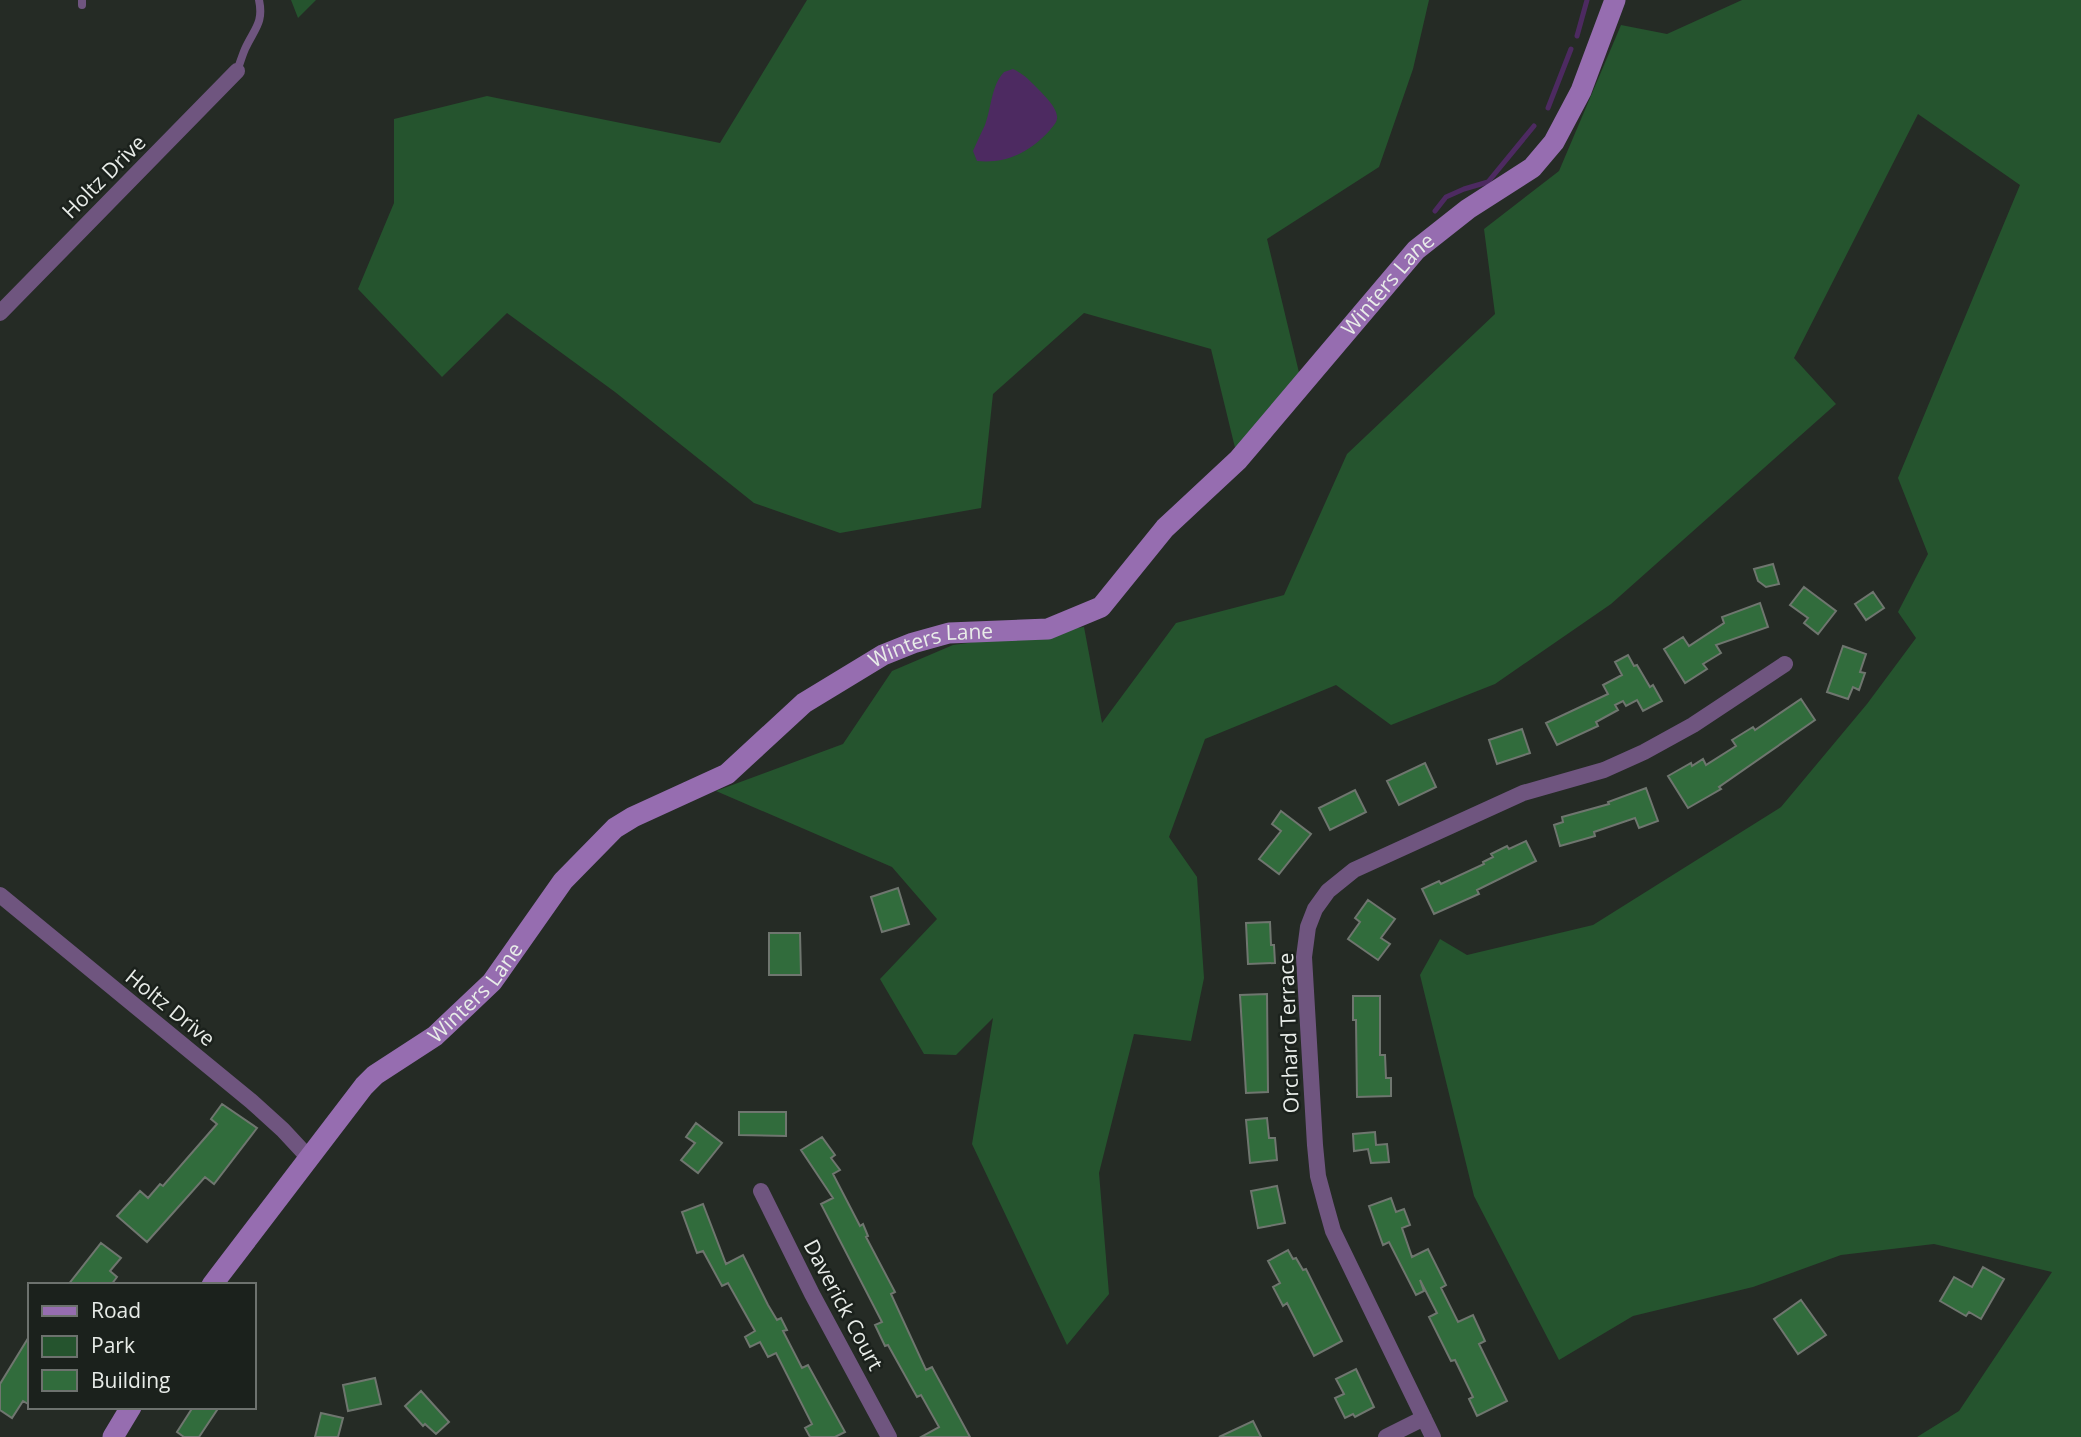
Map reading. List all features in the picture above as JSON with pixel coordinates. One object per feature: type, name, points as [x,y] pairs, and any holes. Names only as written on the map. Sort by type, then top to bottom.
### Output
[{"type":"street","name":"Winters Lane","points":[[214,1283],[364,1086],[435,1036],[492,982],[563,881],[615,828],[727,774],[804,703],[883,655],[950,633],[1048,629],[1101,607],[1165,528],[1238,460],[1416,250],[1468,209],[1532,168],[1554,142],[1581,91],[1615,0]]},
{"type":"street","name":"Holtz Drive","points":[[0,313],[237,71]]},
{"type":"street","name":"Orchard Terrace","points":[[1433,1437],[1333,1231],[1318,1176],[1304,957],[1308,927],[1315,909],[1328,891],[1354,870],[1522,793],[1604,770],[1644,752],[1693,724],[1785,664]]},
{"type":"street","name":"Holtz Drive","points":[[0,895],[251,1101],[284,1130],[309,1158]]},
{"type":"street","name":"Daverick Court","points":[[761,1191],[889,1437]]},
{"type":"street","points":[[113,1437],[130,1409]]},
{"type":"street","points":[[1386,1437],[1424,1418]]},
{"type":"lane","points":[[237,71],[262,13],[259,0]]},
{"type":"green space","points":[[291,0],[316,0],[298,18]]},
{"type":"green space","points":[[807,0],[1429,0],[1413,69],[1379,167],[1267,239],[1302,385],[1238,460],[1211,349],[1084,313],[993,394],[981,508],[840,533],[754,503],[615,392],[507,313],[442,377],[358,289],[394,203],[394,119],[487,96],[720,143]]},
{"type":"green space","points":[[1742,0],[2081,0],[2081,1437],[1917,1437],[1959,1411],[2052,1272],[1934,1244],[1841,1255],[1753,1287],[1633,1316],[1559,1360],[1474,1196],[1420,975],[1440,939],[1467,955],[1593,925],[1781,807],[1867,704],[1916,638],[1898,612],[1928,554],[1898,478],[2020,185],[1918,114],[1794,358],[1836,404],[1611,604],[1495,684],[1391,725],[1336,685],[1205,739],[1169,837],[1197,877],[1204,978],[1191,1041],[1134,1034],[1099,1173],[1109,1294],[1067,1345],[972,1144],[993,1018],[956,1055],[924,1054],[880,979],[937,919],[892,867],[716,791],[843,744],[892,671],[953,645],[1084,627],[1102,723],[1176,623],[1284,595],[1347,454],[1495,314],[1484,229],[1559,171],[1621,25],[1667,34]]},
{"type":"shaded area","points":[[1013,69],[1027,78],[1047,98],[1055,109],[1057,120],[1034,145],[1017,155],[998,161],[977,161],[973,151],[985,125],[997,84],[1004,72]]},
{"type":"building","points":[[1773,564],[1779,584],[1766,587],[1758,581],[1754,569]]},
{"type":"building","points":[[1804,587],[1836,611],[1818,634],[1804,623],[1808,618],[1790,605]]},
{"type":"building","points":[[1873,592],[1884,608],[1866,620],[1855,604]]},
{"type":"building","points":[[1760,603],[1768,627],[1716,645],[1721,653],[1703,664],[1707,669],[1685,683],[1664,649],[1683,637],[1689,646],[1724,623],[1722,617]]},
{"type":"building","points":[[1843,646],[1866,654],[1860,672],[1865,673],[1859,690],[1853,687],[1848,699],[1827,692]]},
{"type":"building","points":[[1628,655],[1650,687],[1653,685],[1662,701],[1643,711],[1637,700],[1626,706],[1623,701],[1615,705],[1618,710],[1596,722],[1598,726],[1557,745],[1546,723],[1608,694],[1603,685],[1622,675],[1615,662]]},
{"type":"building","points":[[1801,699],[1815,720],[1719,787],[1721,789],[1688,808],[1668,776],[1703,759],[1706,765],[1736,746],[1732,740],[1753,727],[1755,730]]},
{"type":"building","points":[[1522,729],[1530,753],[1497,764],[1489,740]]},
{"type":"building","points":[[1425,763],[1436,787],[1399,805],[1387,781]]},
{"type":"building","points":[[1646,788],[1658,821],[1639,828],[1635,818],[1594,832],[1595,836],[1560,846],[1554,825],[1563,822],[1562,817],[1609,804],[1608,802]]},
{"type":"building","points":[[1355,790],[1366,812],[1330,830],[1319,808]]},
{"type":"building","points":[[1281,811],[1311,834],[1279,874],[1259,859],[1281,831],[1272,824]]},
{"type":"building","points":[[1526,841],[1536,861],[1477,890],[1479,894],[1434,914],[1422,889],[1439,881],[1441,884],[1484,864],[1483,862],[1493,857],[1491,854],[1507,846],[1509,849]]},
{"type":"building","points":[[898,888],[909,924],[882,932],[871,897]]},
{"type":"building","points":[[1368,900],[1395,919],[1381,938],[1390,944],[1378,960],[1348,939],[1360,922],[1355,918]]},
{"type":"building","points":[[1270,922],[1275,963],[1248,964],[1246,923]]},
{"type":"building","points":[[769,933],[800,933],[801,975],[769,975]]},
{"type":"building","points":[[1267,994],[1268,1092],[1246,1093],[1240,995]]},
{"type":"building","points":[[1353,996],[1380,996],[1380,1055],[1385,1055],[1386,1078],[1391,1078],[1391,1096],[1357,1097]]},
{"type":"building","points":[[222,1104],[257,1128],[214,1184],[205,1177],[147,1242],[117,1216],[140,1191],[148,1198],[160,1184],[163,1186],[217,1124],[211,1119]]},
{"type":"building","points":[[739,1112],[786,1112],[786,1136],[739,1135]]},
{"type":"building","points":[[1267,1118],[1269,1138],[1275,1138],[1277,1160],[1250,1163],[1246,1120]]},
{"type":"building","points":[[696,1123],[722,1143],[698,1173],[681,1160],[695,1143],[686,1137]]},
{"type":"building","points":[[1375,1132],[1376,1145],[1387,1144],[1389,1162],[1371,1163],[1368,1149],[1354,1151],[1353,1134]]},
{"type":"building","points":[[822,1137],[835,1155],[831,1158],[840,1170],[833,1174],[860,1226],[863,1224],[868,1236],[866,1237],[895,1292],[891,1294],[926,1370],[932,1367],[970,1437],[921,1437],[939,1427],[921,1395],[917,1397],[888,1345],[885,1346],[875,1325],[882,1322],[821,1204],[833,1198],[801,1150]]},
{"type":"building","points":[[1277,1186],[1285,1223],[1258,1228],[1251,1191]]},
{"type":"building","points":[[1391,1198],[1396,1212],[1404,1209],[1410,1225],[1402,1228],[1412,1257],[1428,1249],[1446,1285],[1441,1288],[1458,1322],[1473,1315],[1485,1341],[1479,1344],[1507,1401],[1477,1416],[1469,1399],[1473,1397],[1429,1317],[1437,1313],[1420,1280],[1424,1291],[1416,1295],[1389,1242],[1383,1245],[1369,1206]]},
{"type":"building","points":[[703,1204],[726,1264],[743,1255],[777,1320],[781,1318],[787,1330],[783,1331],[802,1368],[808,1365],[845,1432],[835,1437],[810,1437],[805,1428],[812,1424],[776,1353],[768,1357],[760,1342],[750,1347],[745,1337],[755,1331],[728,1283],[722,1286],[703,1251],[697,1253],[682,1212]]},
{"type":"building","points":[[101,1243],[121,1258],[110,1271],[117,1277],[112,1283],[70,1283]]},
{"type":"building","points":[[1288,1250],[1303,1270],[1306,1269],[1342,1341],[1314,1356],[1287,1303],[1283,1306],[1273,1287],[1280,1283],[1268,1261]]},
{"type":"building","points":[[1983,1267],[2004,1279],[1981,1319],[1969,1312],[1966,1316],[1940,1301],[1954,1277],[1972,1287]]},
{"type":"building","points":[[1801,1300],[1826,1335],[1798,1354],[1774,1319]]},
{"type":"building","points":[[28,1338],[28,1404],[23,1401],[12,1418],[0,1410],[0,1384]]},
{"type":"building","points":[[1356,1369],[1374,1407],[1355,1417],[1353,1414],[1345,1418],[1335,1398],[1344,1394],[1336,1379]]},
{"type":"building","points":[[375,1378],[381,1404],[348,1411],[343,1385]]},
{"type":"building","points":[[421,1391],[449,1422],[436,1434],[425,1424],[423,1426],[405,1406]]},
{"type":"building","points":[[192,1409],[218,1409],[199,1437],[184,1437],[177,1432]]},
{"type":"building","points":[[321,1413],[343,1418],[338,1437],[315,1437]]},
{"type":"building","points":[[1253,1421],[1261,1437],[1219,1437]]},
{"type":"waterway","points":[[1577,36],[1587,0]]},
{"type":"waterway","points":[[1548,108],[1571,49]]},
{"type":"waterway","points":[[1435,211],[1446,197],[1488,182],[1534,126]]}]
